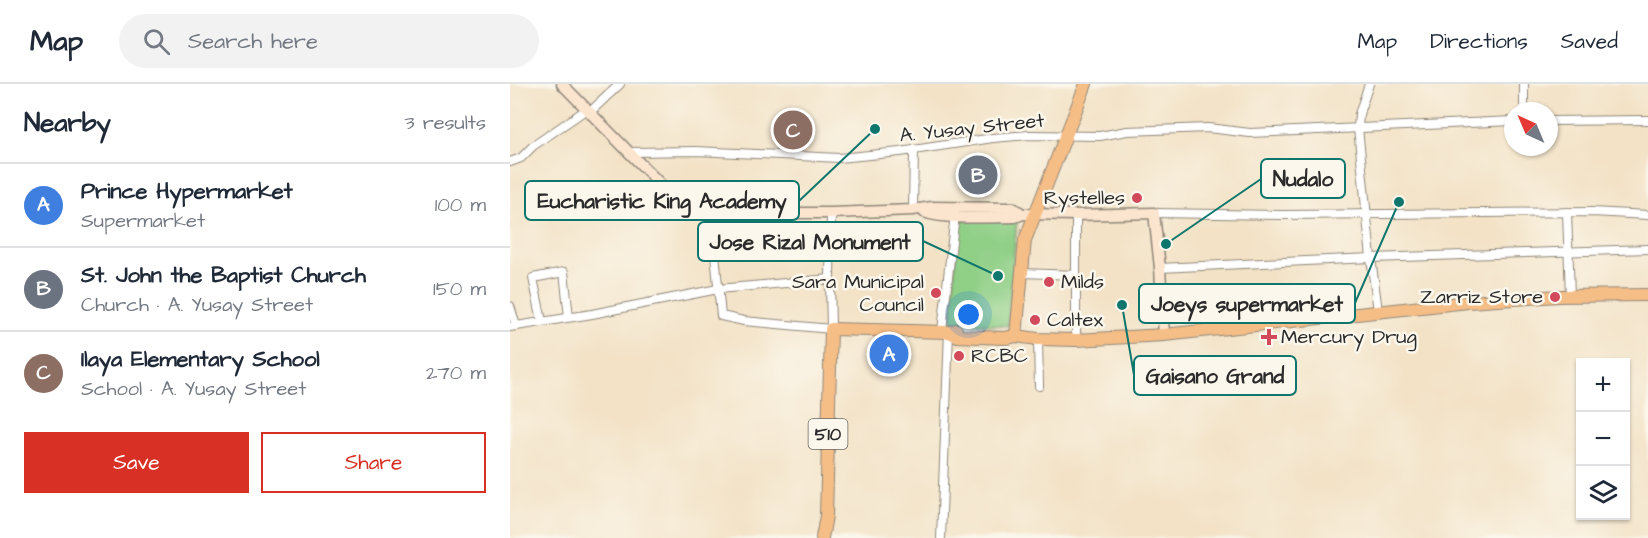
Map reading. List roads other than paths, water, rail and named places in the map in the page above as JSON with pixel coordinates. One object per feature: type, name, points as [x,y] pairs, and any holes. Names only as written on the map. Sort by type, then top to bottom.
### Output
[{"type":"main road","points":[[1016,334],[1028,214],[1066,135],[1086,84]]},
{"type":"main road","points":[[831,329],[946,332],[958,336],[1005,338],[1016,334],[1038,339],[1076,340],[1164,334],[1468,302],[1570,296],[1648,295]]},
{"type":"main road","name":"510","points":[[822,538],[826,516],[831,329]]},
{"type":"street","points":[[562,84],[671,195],[691,207],[711,213],[916,210],[930,214],[956,212],[1015,217],[1028,214],[1154,213],[1284,215],[1592,212],[1648,215]]},
{"type":"street","points":[[510,162],[521,158],[533,146],[589,110],[620,84]]},
{"type":"street","points":[[1369,84],[1359,114],[1358,128],[1378,311]]},
{"type":"street","points":[[1524,84],[1524,102]]},
{"type":"street","points":[[1558,121],[1648,120]]},
{"type":"street","name":"A. Yusay Street","points":[[630,152],[697,152],[839,158],[1029,135],[1100,136],[1127,131],[1208,128],[1250,133],[1504,121]]},
{"type":"street","points":[[914,150],[916,210]]},
{"type":"street","points":[[942,538],[946,332],[956,212]]},
{"type":"street","points":[[1567,212],[1570,296]]},
{"type":"street","points":[[711,213],[721,316],[831,329],[831,213]]},
{"type":"street","points":[[1154,213],[1164,334]]},
{"type":"street","points":[[1076,214],[1076,340]]},
{"type":"street","points":[[1160,268],[1648,249]]},
{"type":"street","points":[[542,321],[534,278],[564,272],[569,317]]},
{"type":"street","points":[[1022,273],[1076,275]]},
{"type":"street","points":[[510,306],[513,326],[718,290],[830,279]]},
{"type":"street","points":[[1038,339],[1039,386]]},
{"type":"place","name":"Eucharistic King Academy","points":[[875,129]]},
{"type":"place","name":"Ilaya Elementary School","points":[[793,130]]},
{"type":"place","name":"St. John the Baptist Church","points":[[978,175]]},
{"type":"place","name":"Rystelles","points":[[1137,198]]},
{"type":"place","name":"Joeys supermarket","points":[[1399,202]]},
{"type":"place","name":"Nudalo","points":[[1166,244]]},
{"type":"place","name":"Jose Rizal Monument","points":[[998,276]]},
{"type":"place","name":"Milds","points":[[1049,282]]},
{"type":"place","name":"Sara Municipal Council","points":[[936,293]]},
{"type":"place","name":"Zarriz Store","points":[[1555,297]]},
{"type":"place","name":"Gaisano Grand","points":[[1122,305]]},
{"type":"place","name":"Caltex","points":[[1035,320]]},
{"type":"place","name":"Mercury Drug","points":[[1269,337]]},
{"type":"place","name":"Prince Hypermarket","points":[[889,354]]},
{"type":"place","name":"RCBC","points":[[959,356]]}]
